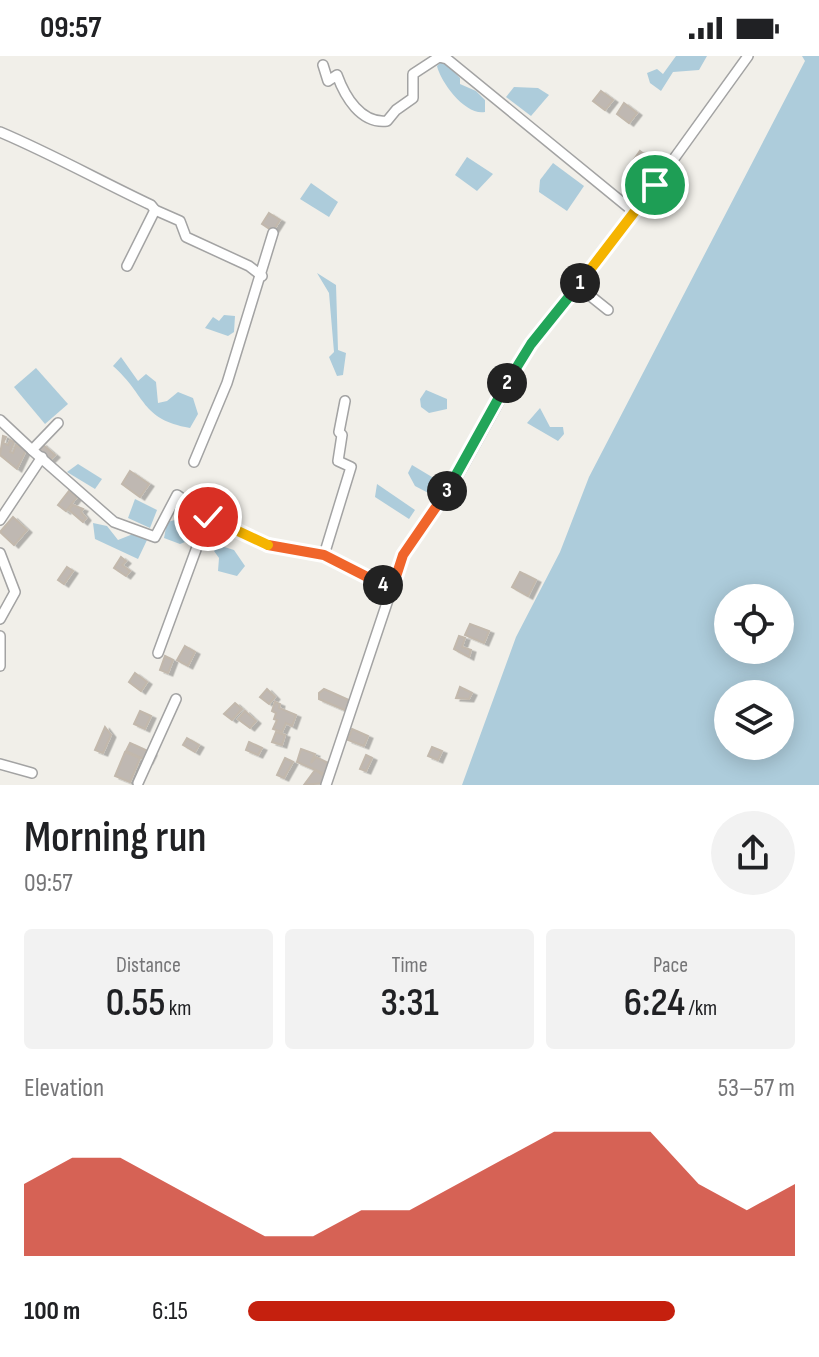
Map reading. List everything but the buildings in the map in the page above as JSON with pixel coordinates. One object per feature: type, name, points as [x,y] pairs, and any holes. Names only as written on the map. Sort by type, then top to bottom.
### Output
[{"type":"street","points":[[326,785],[403,555],[457,477],[531,344],[634,212],[748,56]]},
{"type":"street","points":[[323,65],[328,81],[337,75],[355,110],[378,122],[387,121],[413,98],[413,74],[439,57],[447,59],[634,212]]},
{"type":"street","points":[[0,132],[72,162],[89,176],[151,205],[155,210],[180,221],[186,237],[241,261],[262,276]]},
{"type":"street","points":[[127,266],[155,210]]},
{"type":"street","points":[[194,462],[227,383],[273,233]]},
{"type":"street","points":[[578,286],[608,310]]},
{"type":"street","points":[[324,555],[351,467],[338,461],[345,401]]},
{"type":"street","points":[[0,420],[114,522],[155,537],[177,495],[208,517],[268,545],[324,555],[392,589]]},
{"type":"street","points":[[32,450],[58,423]]},
{"type":"street","points":[[0,520],[42,457]]},
{"type":"street","points":[[158,653],[208,517]]},
{"type":"street","points":[[0,553],[15,592],[0,619]]},
{"type":"street","points":[[0,636],[0,666]]},
{"type":"street","points":[[136,784],[176,699]]},
{"type":"street","points":[[0,764],[32,773]]},
{"type":"water","points":[[676,56],[707,56],[699,70],[673,72],[661,91],[650,83],[647,73],[657,69],[663,74]]},
{"type":"water","points":[[802,56],[819,56],[819,785],[462,785],[516,637],[560,552],[589,477],[805,61]]},
{"type":"water","points":[[443,60],[460,78],[460,84],[476,91],[485,100],[485,112],[470,109],[449,89],[437,66]]},
{"type":"water","points":[[514,87],[538,88],[549,95],[531,116],[506,97]]},
{"type":"water","points":[[467,157],[493,174],[477,191],[455,175]]},
{"type":"water","points":[[553,163],[584,186],[567,211],[539,192],[540,180]]},
{"type":"water","points":[[311,183],[338,202],[329,217],[300,199]]},
{"type":"water","points":[[317,273],[336,285],[338,350],[346,353],[343,375],[337,376],[329,357],[334,352],[329,293]]},
{"type":"water","points":[[224,315],[235,316],[234,332],[228,336],[205,328],[213,317],[219,321]]},
{"type":"water","points":[[121,357],[138,381],[146,374],[156,382],[158,403],[167,401],[178,392],[193,398],[198,414],[190,428],[162,419],[146,405],[113,366]]},
{"type":"water","points":[[36,368],[68,404],[45,424],[14,387]]},
{"type":"water","points":[[426,390],[447,399],[447,409],[429,413],[421,407],[420,399]]},
{"type":"water","points":[[540,408],[550,427],[563,427],[564,434],[558,441],[527,423]]},
{"type":"water","points":[[78,464],[102,479],[95,489],[67,472]]},
{"type":"water","points":[[412,465],[442,483],[436,497],[415,486],[408,473]]},
{"type":"water","points":[[377,484],[415,510],[409,519],[375,497]]},
{"type":"water","points":[[135,499],[157,510],[150,528],[128,518]]},
{"type":"water","points":[[179,519],[194,522],[197,526],[190,540],[180,544],[164,538],[167,522]]},
{"type":"water","points":[[93,523],[107,526],[118,540],[133,534],[147,540],[138,559],[95,539]]},
{"type":"water","points":[[218,545],[234,550],[245,566],[237,576],[218,571],[219,558],[214,551]]},
{"type":"route","points":[[208,517],[268,545],[324,555],[392,589],[403,555],[457,477],[531,344],[655,185]]}]
